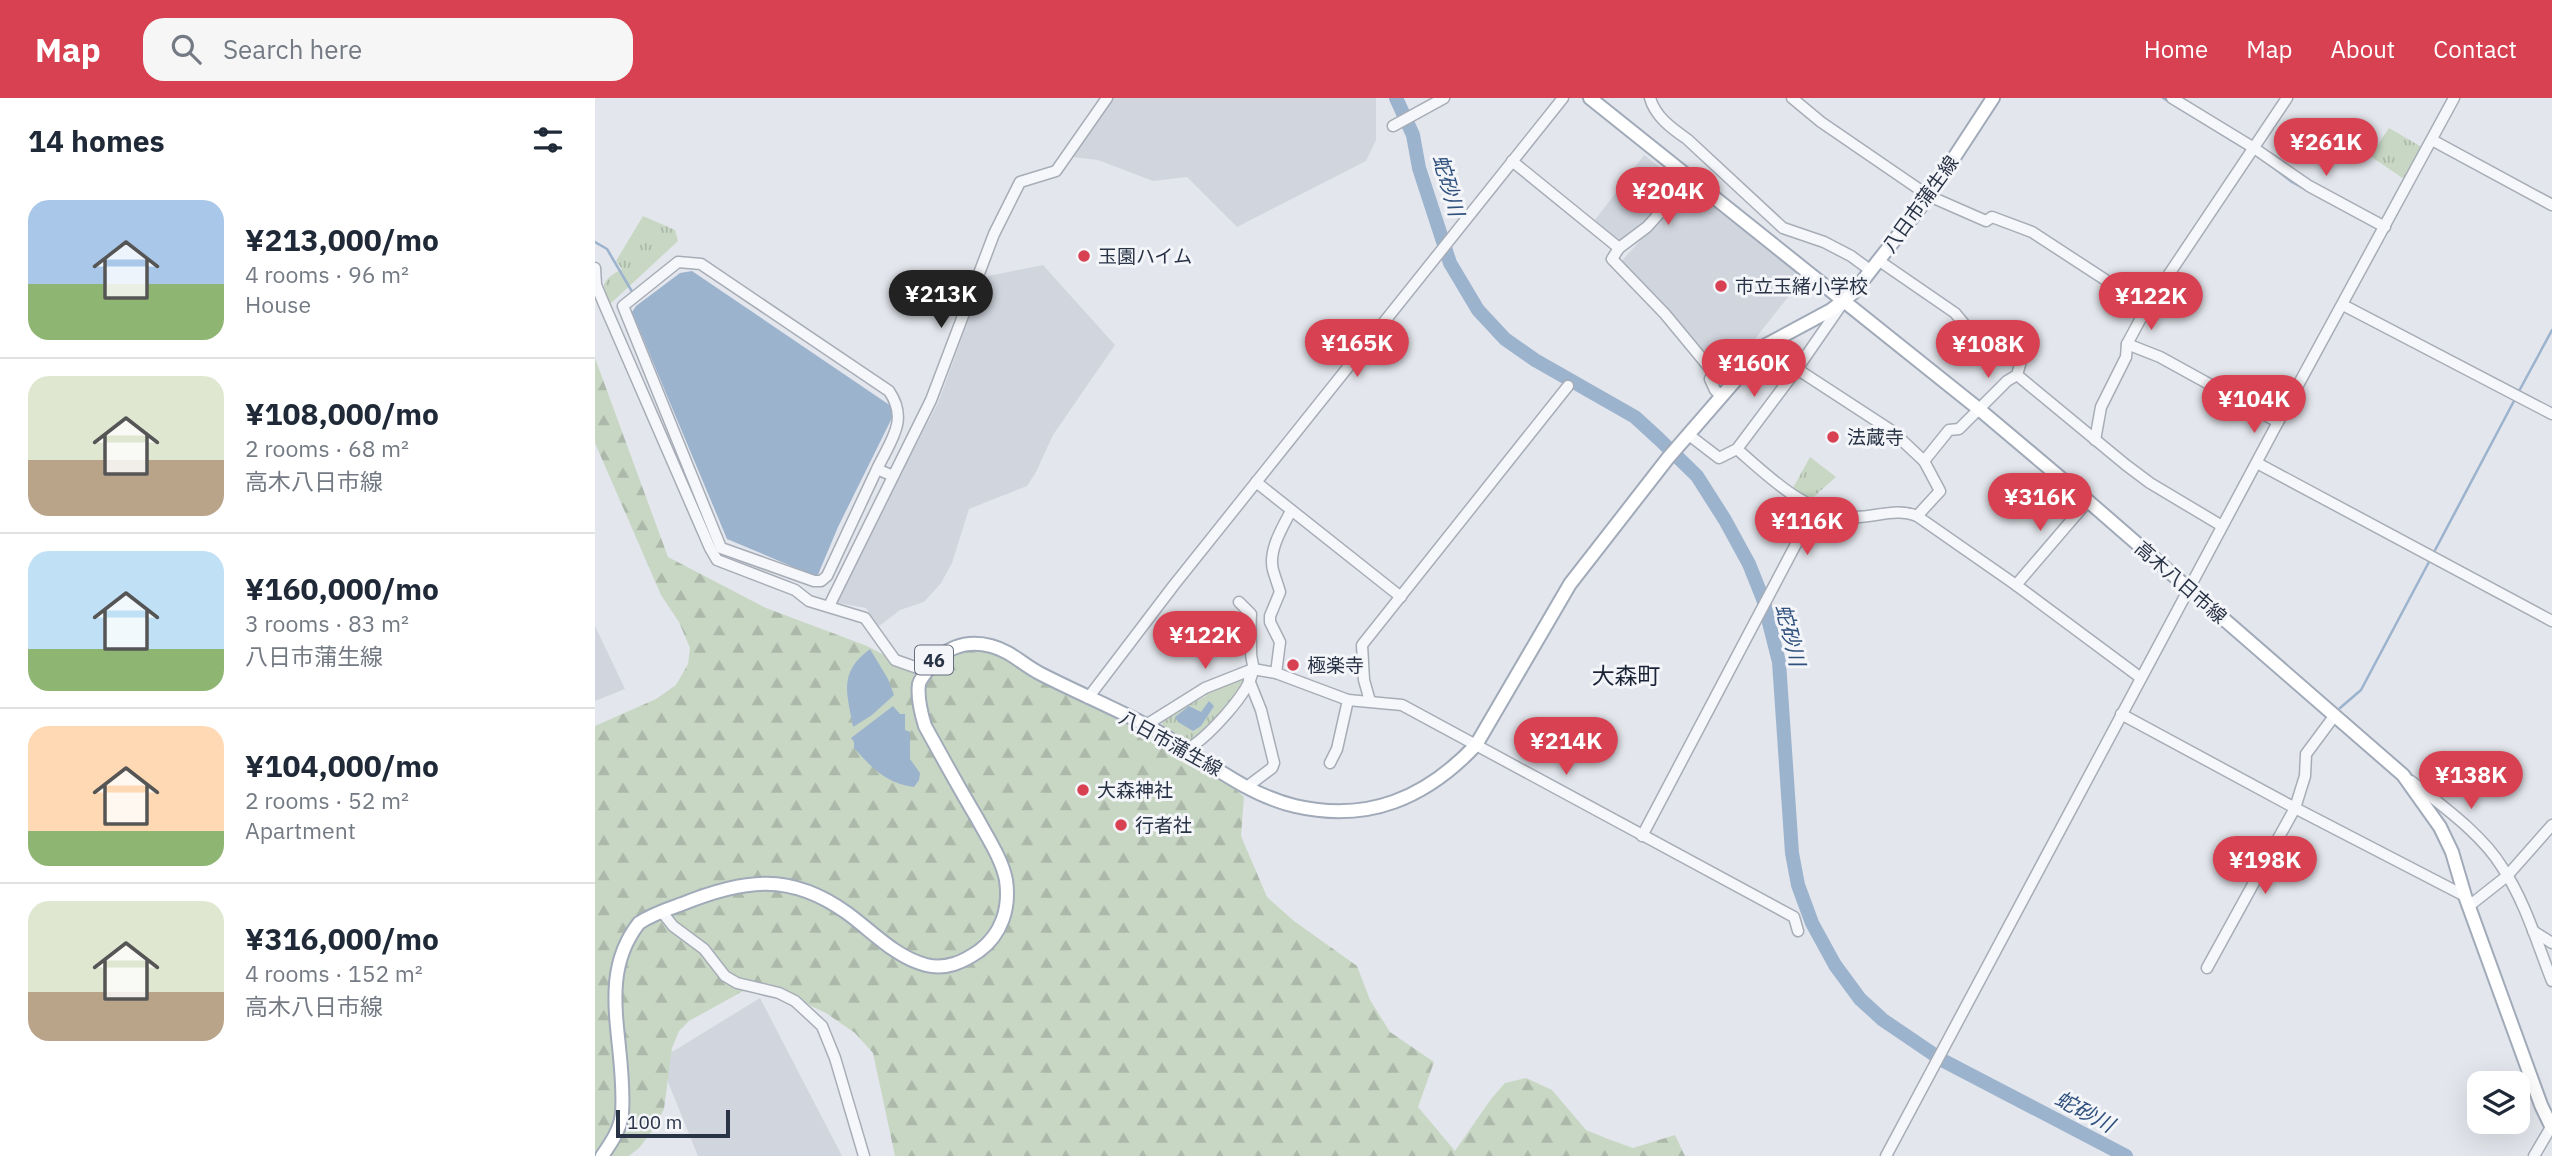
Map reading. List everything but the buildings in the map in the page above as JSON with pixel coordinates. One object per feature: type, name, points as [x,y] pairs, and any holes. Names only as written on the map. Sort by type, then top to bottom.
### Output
[{"type":"main road","name":"高木八日市線","points":[[1590,98],[1980,410],[2403,775],[2440,827],[2452,852],[2467,901],[2550,1119]]},
{"type":"main road","name":"八日市蒲生線","points":[[926,671],[946,650],[965,645],[989,645],[1009,652],[1027,667],[1146,725],[1268,797],[1295,806],[1364,810],[1389,805],[1418,793],[1456,766],[1476,745],[1570,584],[1668,458],[1766,345],[1845,301],[1929,196],[1993,98]]},
{"type":"main road","name":"46","points":[[608,957],[622,938],[639,923],[712,891],[753,883],[789,885],[816,894],[892,948],[913,961],[928,966],[948,967],[971,957],[986,945],[1003,920],[1007,905],[1006,879],[988,839],[925,726],[920,709],[919,682],[926,671]]},
{"type":"main road","points":[[601,1156],[617,1133],[622,1115],[621,1094],[602,1004]]},
{"type":"street","points":[[829,606],[931,400],[994,234],[1020,182],[1056,171],[1107,98]]},
{"type":"street","points":[[1393,126],[1444,98]]},
{"type":"street","points":[[1087,698],[1563,98]]},
{"type":"street","points":[[1650,98],[1653,108],[1673,130],[1687,139],[1783,228],[1824,242],[1874,265],[1955,313],[1970,331],[2018,355],[2021,361],[2017,375],[2007,381],[1959,429],[1949,430],[1924,461]]},
{"type":"street","points":[[1792,98],[1821,122],[1929,196],[1986,221],[1992,217],[2032,232],[2147,307]]},
{"type":"street","points":[[2172,98],[2309,186],[2385,227]]},
{"type":"street","points":[[2095,440],[2101,407],[2126,357],[2127,344],[2147,307],[2287,98]]},
{"type":"street","points":[[1886,1156],[2454,98]]},
{"type":"street","points":[[2432,140],[2552,205]]},
{"type":"street","points":[[1513,161],[1619,248]]},
{"type":"street","points":[[1691,178],[1647,227],[1619,248],[1612,259],[1665,314],[1713,372],[1710,379],[1721,396]]},
{"type":"street","points":[[678,262],[701,264],[889,391],[899,411],[898,423],[877,469],[827,576],[821,581],[814,581],[721,548],[623,306],[678,262]]},
{"type":"street","points":[[595,268],[596,285],[717,560],[795,590],[809,601],[865,618],[895,660],[926,671]]},
{"type":"street","points":[[1685,438],[1719,458],[1737,449],[1845,301]]},
{"type":"street","points":[[2343,305],[2552,414]]},
{"type":"street","points":[[2127,344],[2160,357],[2278,422]]},
{"type":"street","points":[[1797,369],[1881,423],[1924,461],[1940,491],[1917,516]]},
{"type":"street","points":[[2017,375],[2150,482],[2222,526]]},
{"type":"street","points":[[1370,701],[1364,680],[1362,645],[1568,386]]},
{"type":"street","points":[[1737,449],[1815,508],[1853,517],[1880,513],[1911,513],[1917,516],[2016,585],[2141,678]]},
{"type":"street","points":[[2257,463],[2552,621]]},
{"type":"street","points":[[877,469],[893,476]]},
{"type":"street","points":[[1256,482],[1401,597]]},
{"type":"street","points":[[2016,585],[2088,501]]},
{"type":"street","points":[[1642,836],[1815,508]]},
{"type":"street","points":[[1276,673],[1280,642],[1270,622],[1270,616],[1280,592],[1272,559],[1279,534],[1291,511]]},
{"type":"street","points":[[1186,750],[1214,728],[1233,706],[1254,669],[1251,656],[1251,614],[1239,602]]},
{"type":"street","points":[[1146,725],[1205,688],[1254,669],[1276,673],[1348,701],[1402,705],[1794,917],[1798,931],[1800,926]]},
{"type":"street","points":[[1248,786],[1272,768],[1274,763],[1261,710],[1249,680]]},
{"type":"street","points":[[1330,763],[1337,749],[1348,701]]},
{"type":"street","points":[[2121,714],[2467,901],[2507,876],[2551,828]]},
{"type":"street","points":[[2207,968],[2295,808],[2305,776],[2306,754],[2335,715]]},
{"type":"street","points":[[2403,775],[2451,813],[2496,858],[2507,876],[2552,981]]},
{"type":"street","points":[[662,912],[678,930],[704,949],[725,976],[737,983],[779,993],[795,1001],[822,1026],[835,1058],[864,1156]]},
{"type":"street","points":[[2532,931],[2552,943]]},
{"type":"street","points":[[2534,1156],[2550,1119]]},
{"type":"shaded area","points":[[1112,98],[1376,98],[1376,140],[1366,161],[1237,227],[1187,177],[1153,181],[1098,160],[1073,157]]},
{"type":"shaded area","points":[[1644,155],[1681,184],[1625,248],[1592,224]]},
{"type":"shaded area","name":"市立玉緒小学校","points":[[1688,187],[1803,278],[1718,386],[1701,352],[1667,308],[1620,263]]},
{"type":"shaded area","points":[[1043,265],[1115,345],[1053,435],[1027,486],[969,509],[952,563],[941,583],[924,602],[900,610],[878,627],[866,608],[833,602],[938,403],[984,277]]},
{"type":"shaded area","points":[[595,626],[625,689],[595,701]]},
{"type":"shaded area","points":[[760,998],[842,1156],[698,1156],[659,1060]]},
{"type":"green space","points":[[2389,128],[2425,149],[2407,181],[2370,156]]},
{"type":"green space","points":[[643,216],[675,230],[678,241],[610,304],[604,292],[605,283],[622,269],[616,261]]},
{"type":"green space","points":[[595,358],[668,557],[766,608],[867,646],[911,669],[936,664],[962,650],[978,650],[1006,658],[1146,725],[1213,770],[1244,797],[1241,836],[1267,897],[1294,921],[1357,966],[1370,1000],[1390,1032],[1434,1062],[1418,1107],[1455,1151],[1505,1083],[1526,1078],[1552,1090],[1586,1130],[1633,1148],[1675,1135],[1685,1156],[895,1156],[873,1053],[855,1033],[826,1013],[770,987],[754,985],[689,1021],[679,1031],[672,1048],[664,1109],[655,1127],[639,1148],[629,1156],[595,1156],[595,726],[656,699],[676,685],[688,664],[690,648],[679,622],[661,595],[595,443]]},
{"type":"green space","points":[[1810,457],[1836,477],[1810,500],[1793,488]]},
{"type":"green space","points":[[1247,674],[1238,695],[1230,705],[1187,747],[1163,732],[1162,719],[1206,696],[1206,692]]},
{"type":"water","points":[[692,271],[891,406],[892,418],[838,527],[817,577],[727,539],[632,312],[636,306],[680,273]]},
{"type":"water","points":[[870,649],[894,695],[872,715],[853,727],[847,684],[853,666]]},
{"type":"water","points":[[1209,701],[1214,706],[1201,726],[1193,731],[1178,722],[1175,717],[1189,706],[1201,712]]},
{"type":"water","points":[[893,706],[900,714],[905,714],[905,730],[910,732],[910,759],[920,773],[914,787],[880,774],[854,748],[851,738]]},
{"type":"waterway","name":"蛇砂川","points":[[1396,98],[1413,135],[1419,168],[1450,263],[1478,310],[1505,339],[1535,360],[1635,417],[1659,439],[1697,476],[1749,564],[1763,599],[1779,662],[1792,853],[1798,885],[1812,923],[1835,965],[1860,999],[1883,1020],[1942,1060],[2126,1156]]},
{"type":"waterway","points":[[2163,98],[2249,151]]},
{"type":"waterway","points":[[2261,158],[2292,182],[2338,207]]},
{"type":"waterway","points":[[595,242],[607,249],[634,295]]},
{"type":"waterway","points":[[2518,393],[2552,330]]},
{"type":"waterway","points":[[2433,554],[2515,399]]},
{"type":"waterway","points":[[2340,708],[2361,690],[2430,560]]},
{"type":"place","name":"玉園ハイム","points":[[1084,256]]},
{"type":"place","name":"市立玉緒小学校","points":[[1721,286]]},
{"type":"place","name":"法蔵寺","points":[[1833,437]]},
{"type":"place","name":"極楽寺","points":[[1293,665]]},
{"type":"place","name":"大森神社","points":[[1083,790]]},
{"type":"place","name":"行者社","points":[[1121,825]]},
{"type":"district","name":"大森町","points":[[1626,675]]}]
